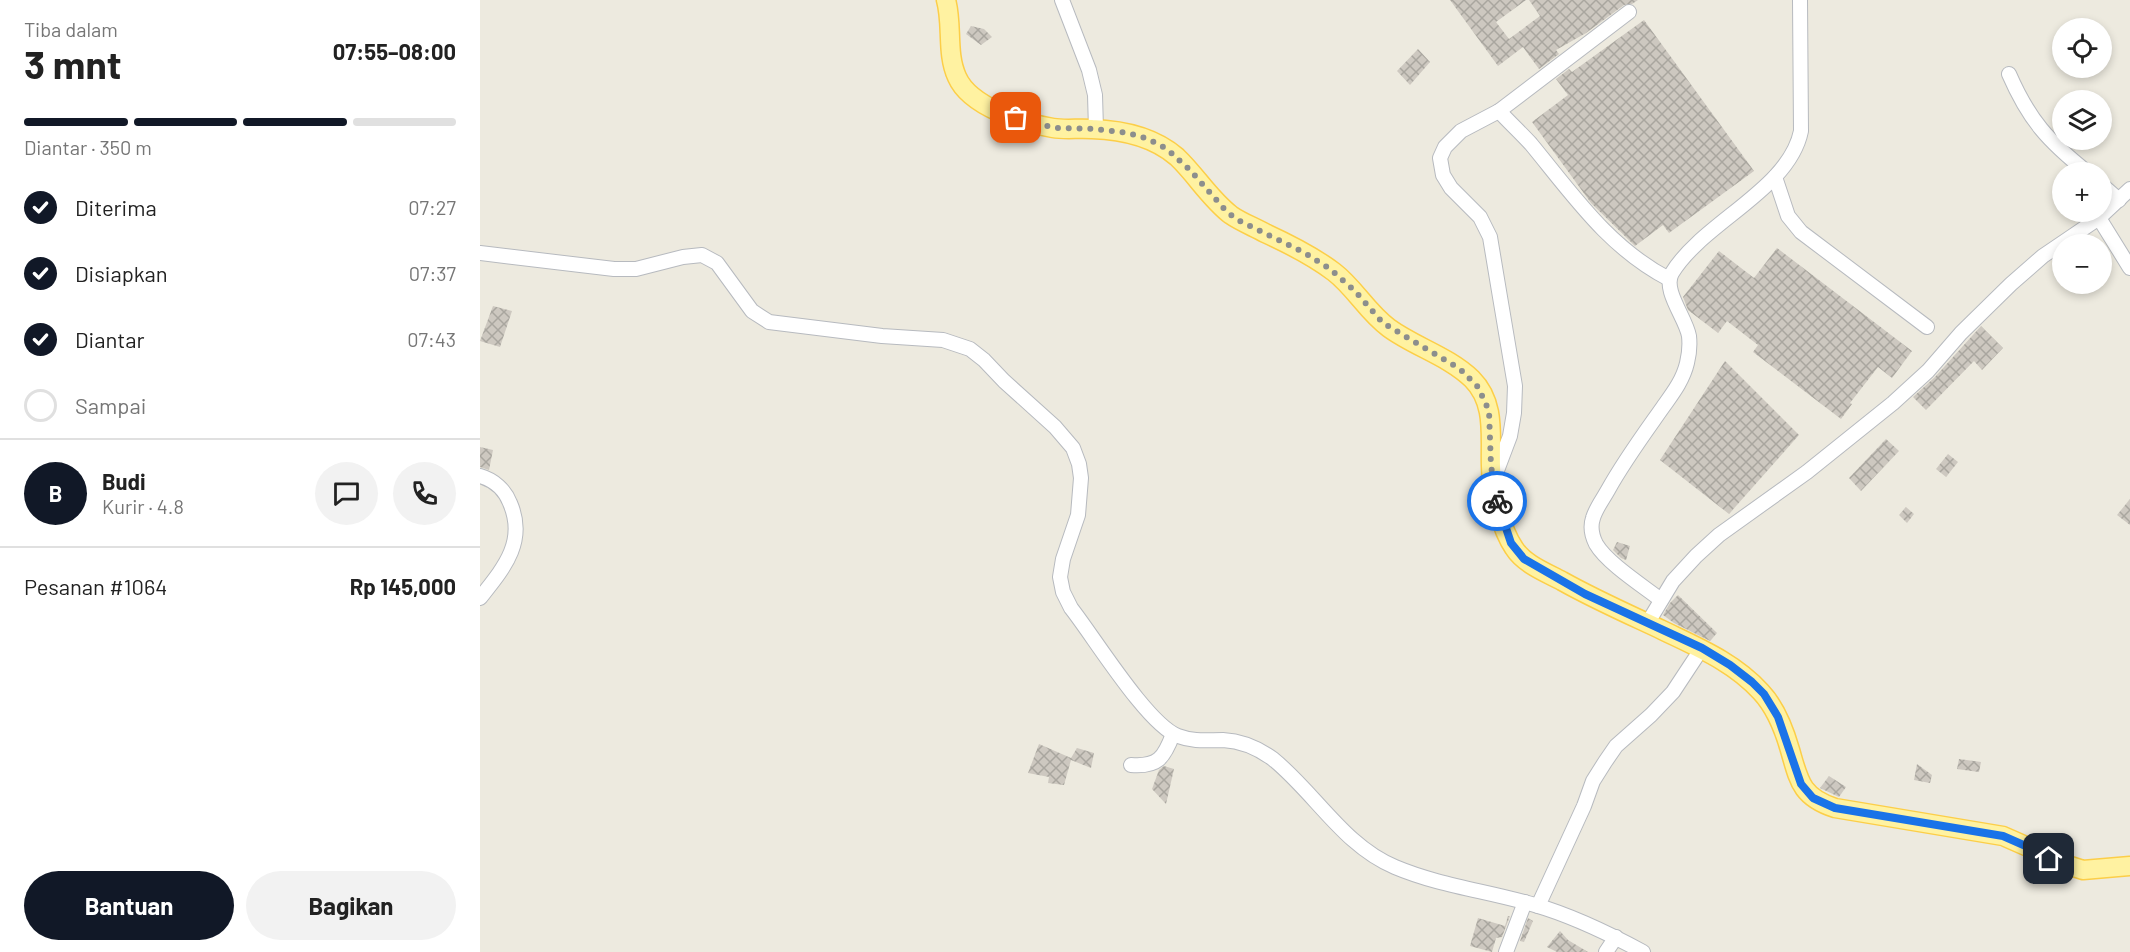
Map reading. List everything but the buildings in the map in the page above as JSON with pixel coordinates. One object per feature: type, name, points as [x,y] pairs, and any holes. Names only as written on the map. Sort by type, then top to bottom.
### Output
[{"type":"main road","points":[[946,0],[952,63],[959,82],[970,95],[995,110],[1028,122],[1055,128],[1096,129],[1128,133],[1148,139],[1167,149],[1190,170],[1227,212],[1238,220],[1305,253],[1330,269],[1355,291],[1383,323],[1472,379],[1485,397],[1489,411],[1492,483],[1511,543],[1524,559],[1585,594],[1702,648],[1736,669],[1764,694],[1778,717],[1801,784],[1813,798],[1835,808],[2003,836],[2056,862],[2083,870],[2130,866]]},
{"type":"street","points":[[1062,0],[1089,70],[1095,95],[1096,129]]},
{"type":"street","points":[[1661,600],[1597,546],[1591,530],[1593,516],[1612,482],[1678,385],[1686,366],[1689,337],[1670,291],[1669,279],[1678,264],[1693,249],[1775,177],[1794,154],[1801,130],[1800,0]]},
{"type":"street","points":[[1492,483],[1507,445],[1514,413],[1515,386],[1490,237],[1480,217],[1451,189],[1443,175],[1440,158],[1445,147],[1461,131],[1499,111],[1629,12]]},
{"type":"street","points":[[2009,74],[2021,102],[2049,140],[2075,162]]},
{"type":"street","points":[[1499,111],[1529,142],[1587,214],[1611,239],[1649,268],[1669,279]]},
{"type":"street","points":[[1775,177],[1788,216],[1801,232],[1927,327]]},
{"type":"street","points":[[2112,206],[2130,189]]},
{"type":"street","points":[[2112,194],[2119,200]]},
{"type":"street","points":[[1647,624],[1673,581],[1719,535],[1807,472],[1877,417],[1928,371],[1961,333],[2010,284],[2043,256],[2093,222]]},
{"type":"street","points":[[2101,222],[2130,268]]},
{"type":"street","points":[[480,253],[614,269],[636,269],[683,257],[702,255],[717,263],[752,310],[769,322],[905,339],[943,340],[970,349],[1055,427],[1074,448],[1079,464],[1080,496],[1078,514],[1060,570],[1063,592],[1071,608],[1156,720],[1173,734],[1204,742],[1223,740],[1246,744],[1257,749],[1285,770],[1358,844],[1392,866],[1457,887],[1531,904],[1593,926],[1643,952]]},
{"type":"street","points":[[480,476],[496,484],[502,490],[509,500],[517,521],[515,539],[508,558],[501,572],[480,598]]},
{"type":"street","points":[[1506,952],[1584,806],[1593,781],[1605,762],[1616,746],[1652,715],[1673,692],[1702,648]]},
{"type":"street","points":[[1131,765],[1143,766],[1158,761],[1165,753],[1173,734]]},
{"type":"street","points":[[1606,952],[1616,937]]},
{"type":"way so far","points":[[1016,118],[1055,128],[1096,129],[1128,133],[1148,139],[1167,149],[1190,170],[1227,212],[1238,220],[1305,253],[1330,269],[1344,280],[1372,313],[1394,332],[1460,369],[1472,379],[1485,397],[1489,411],[1492,483],[1497,501]]},
{"type":"route","points":[[1497,501],[1511,543],[1524,559],[1585,594],[1702,648],[1752,682],[1773,706],[1786,737],[1797,778],[1813,798],[1835,808],[2003,836],[2049,859]]}]
